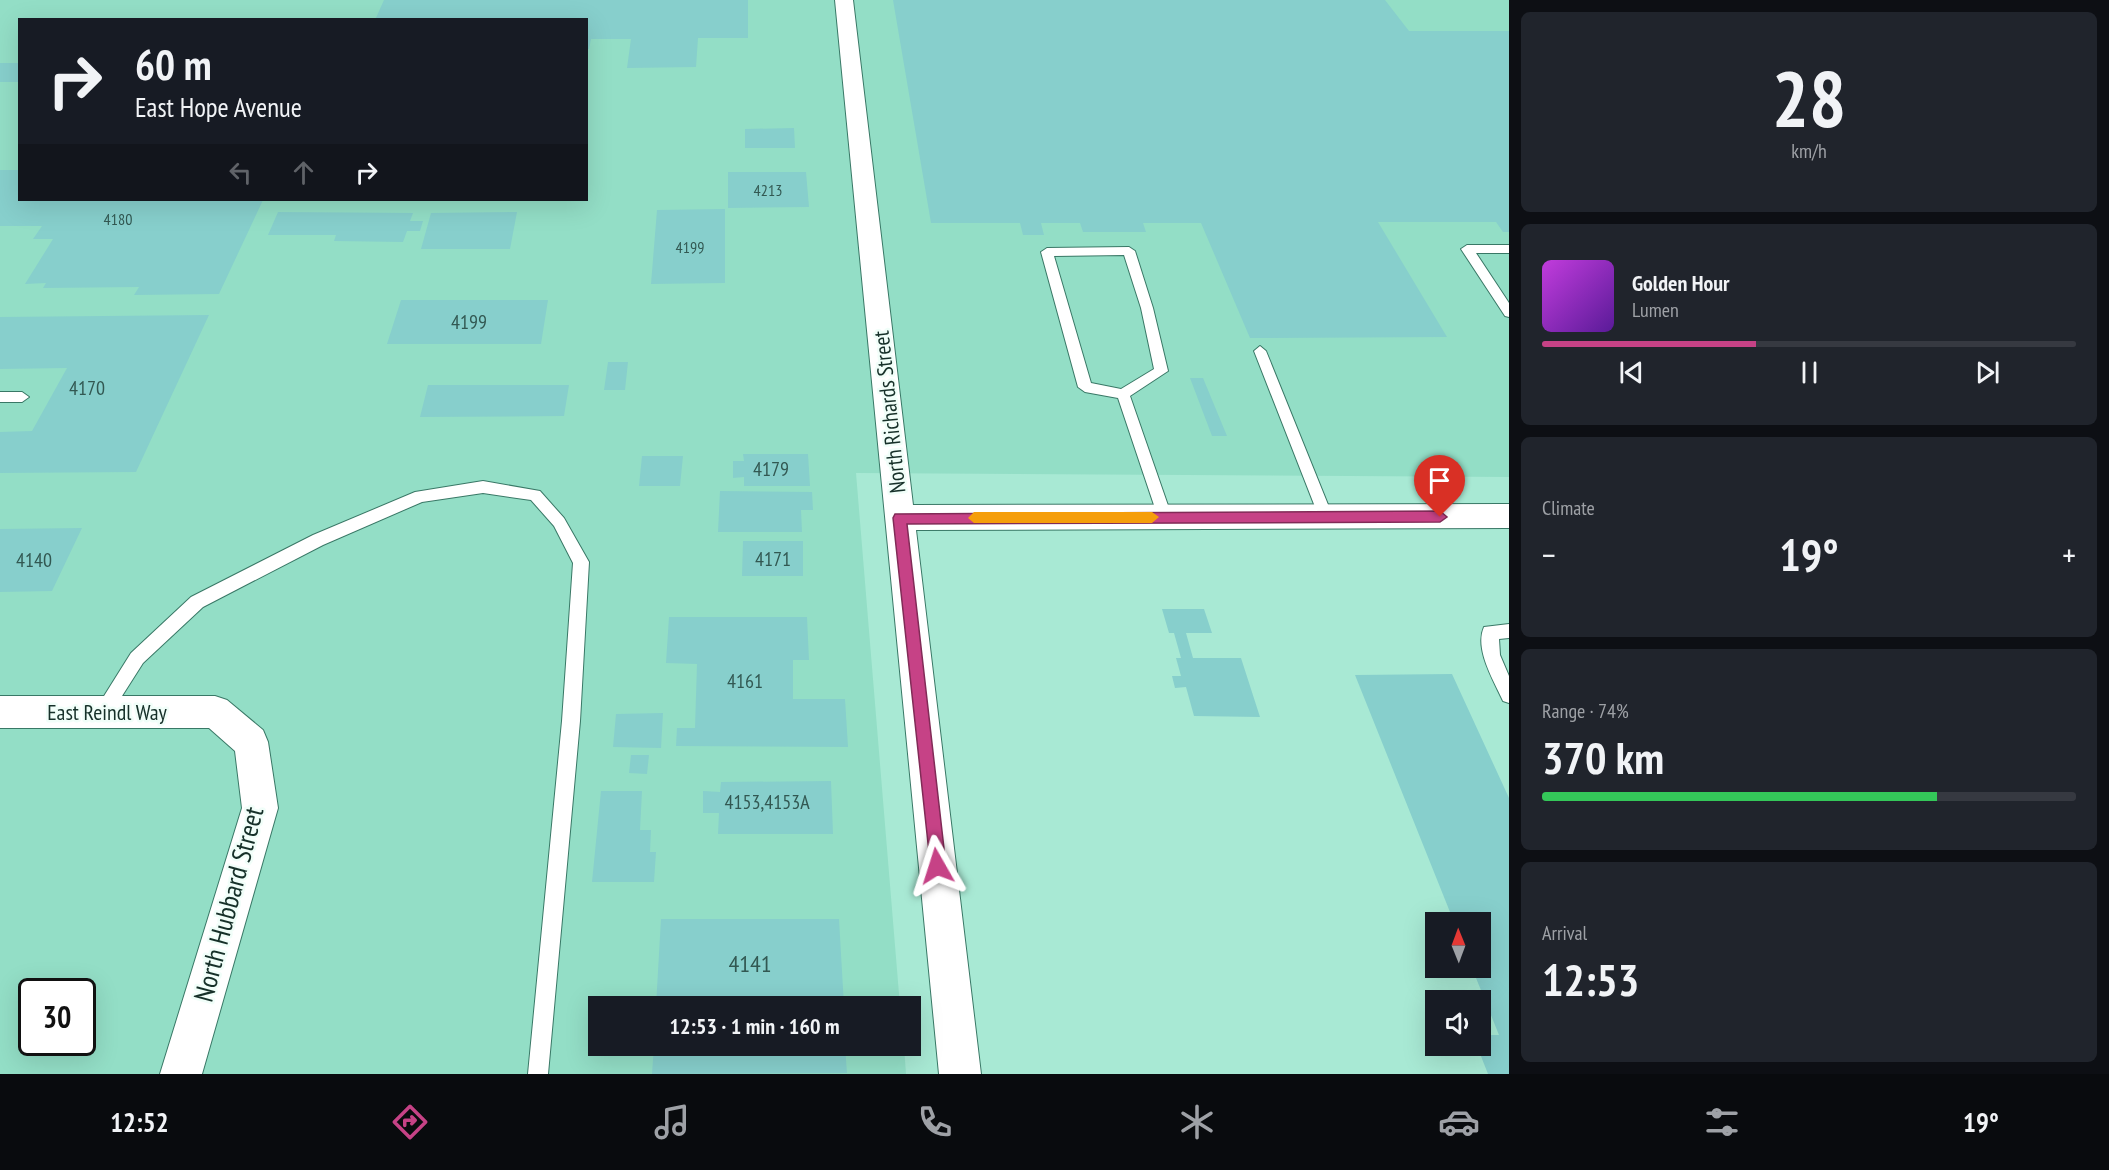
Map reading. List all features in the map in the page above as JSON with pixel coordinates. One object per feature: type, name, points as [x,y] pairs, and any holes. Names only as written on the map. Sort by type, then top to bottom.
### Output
[{"type":"street","name":"North Richards Street","points":[[844,0],[960,1074]]},
{"type":"street","points":[[900,518],[1509,516]]},
{"type":"street","name":"East Reindl Way","points":[[0,712],[215,712]]},
{"type":"street","name":"North Hubbard Street","points":[[181,1074],[260,808],[251,742],[215,712]]},
{"type":"lane","points":[[1509,249],[1467,249],[1509,313]]},
{"type":"lane","points":[[1129,251],[1147,308],[1161,371],[1123,394],[1085,387],[1047,252],[1129,251]]},
{"type":"lane","points":[[1260,351],[1326,517]]},
{"type":"lane","points":[[1123,394],[1165,517]]},
{"type":"lane","points":[[0,397],[22,397]]},
{"type":"lane","points":[[102,712],[136,658],[197,602],[318,540],[420,496],[483,487],[535,495],[560,522],[581,562],[571,721],[538,1074]]},
{"type":"lane","points":[[1509,631],[1491,632],[1492,655],[1509,695]]},
{"type":"shaded area","points":[[0,0],[1509,0],[1509,477],[856,473],[899,996],[588,996],[588,1056],[905,1056],[906,1074],[0,1074]]},
{"type":"building","points":[[384,0],[748,0],[748,38],[698,38],[696,67],[627,68],[631,39],[591,39],[588,49],[588,18],[376,18]]},
{"type":"building","points":[[893,0],[1385,0],[1409,31],[1509,31],[1509,232],[1503,232],[1496,222],[1378,222],[1447,337],[1250,338],[1201,223],[1143,223],[1146,232],[1083,232],[1080,223],[1041,223],[1044,235],[1023,235],[1020,223],[931,223]]},
{"type":"building","points":[[0,63],[18,63],[18,82],[0,82]]},
{"type":"building","points":[[794,128],[795,148],[745,148],[745,129]]},
{"type":"building","points":[[0,170],[18,170],[18,201],[263,201],[219,294],[134,295],[139,287],[43,288],[46,283],[25,284],[53,239],[33,239],[42,226],[0,226]]},
{"type":"building","points":[[728,172],[806,172],[809,207],[728,208]]},
{"type":"building","points":[[725,209],[725,283],[651,284],[657,210]]},
{"type":"building","points":[[278,212],[413,213],[410,221],[423,221],[420,231],[407,231],[403,242],[334,241],[336,235],[268,235]]},
{"type":"building","points":[[517,212],[510,249],[421,249],[431,213]]},
{"type":"building","points":[[401,300],[548,300],[541,344],[387,344]]},
{"type":"building","points":[[209,315],[136,472],[0,473],[0,432],[32,431],[67,368],[0,369],[0,317]]},
{"type":"building","points":[[608,362],[628,362],[625,390],[604,390]]},
{"type":"building","points":[[1190,378],[1203,378],[1227,436],[1212,436]]},
{"type":"building","points":[[428,385],[569,385],[564,416],[420,417]]},
{"type":"building","points":[[743,454],[808,454],[810,486],[744,486],[744,477],[733,478],[733,461],[744,461]]},
{"type":"building","points":[[642,456],[683,456],[680,486],[639,486]]},
{"type":"building","points":[[720,491],[812,492],[813,510],[801,510],[802,532],[718,532]]},
{"type":"building","points":[[82,528],[52,591],[0,592],[0,529]]},
{"type":"building","points":[[743,541],[803,541],[803,576],[742,576]]},
{"type":"building","points":[[1162,609],[1204,609],[1212,633],[1186,633],[1193,658],[1241,658],[1260,717],[1194,716],[1186,687],[1175,688],[1172,676],[1181,676],[1176,658],[1181,658],[1174,633],[1169,633]]},
{"type":"building","points":[[669,617],[807,617],[809,660],[793,660],[793,699],[845,699],[848,747],[676,746],[677,728],[695,728],[697,664],[666,663]]},
{"type":"building","points":[[1452,674],[1509,798],[1509,1074],[1488,1074],[1481,1056],[1491,1056],[1491,1035],[1499,1035],[1491,1015],[1491,990],[1481,990],[1476,978],[1491,978],[1491,912],[1450,912],[1355,675]]},
{"type":"building","points":[[663,713],[661,748],[613,747],[616,714]]},
{"type":"building","points":[[631,755],[649,755],[647,774],[629,773]]},
{"type":"building","points":[[831,781],[833,834],[718,834],[719,813],[703,813],[703,791],[720,792],[721,782]]},
{"type":"building","points":[[601,791],[642,791],[640,830],[651,830],[650,852],[656,852],[654,882],[592,882]]},
{"type":"building","points":[[661,919],[839,919],[843,996],[657,996]]},
{"type":"building","points":[[653,1056],[846,1056],[847,1073],[652,1074]]},
{"type":"slow traffic","points":[[974,518],[1152,517]]},
{"type":"route","points":[[937,866],[900,518],[1440,517]]}]
